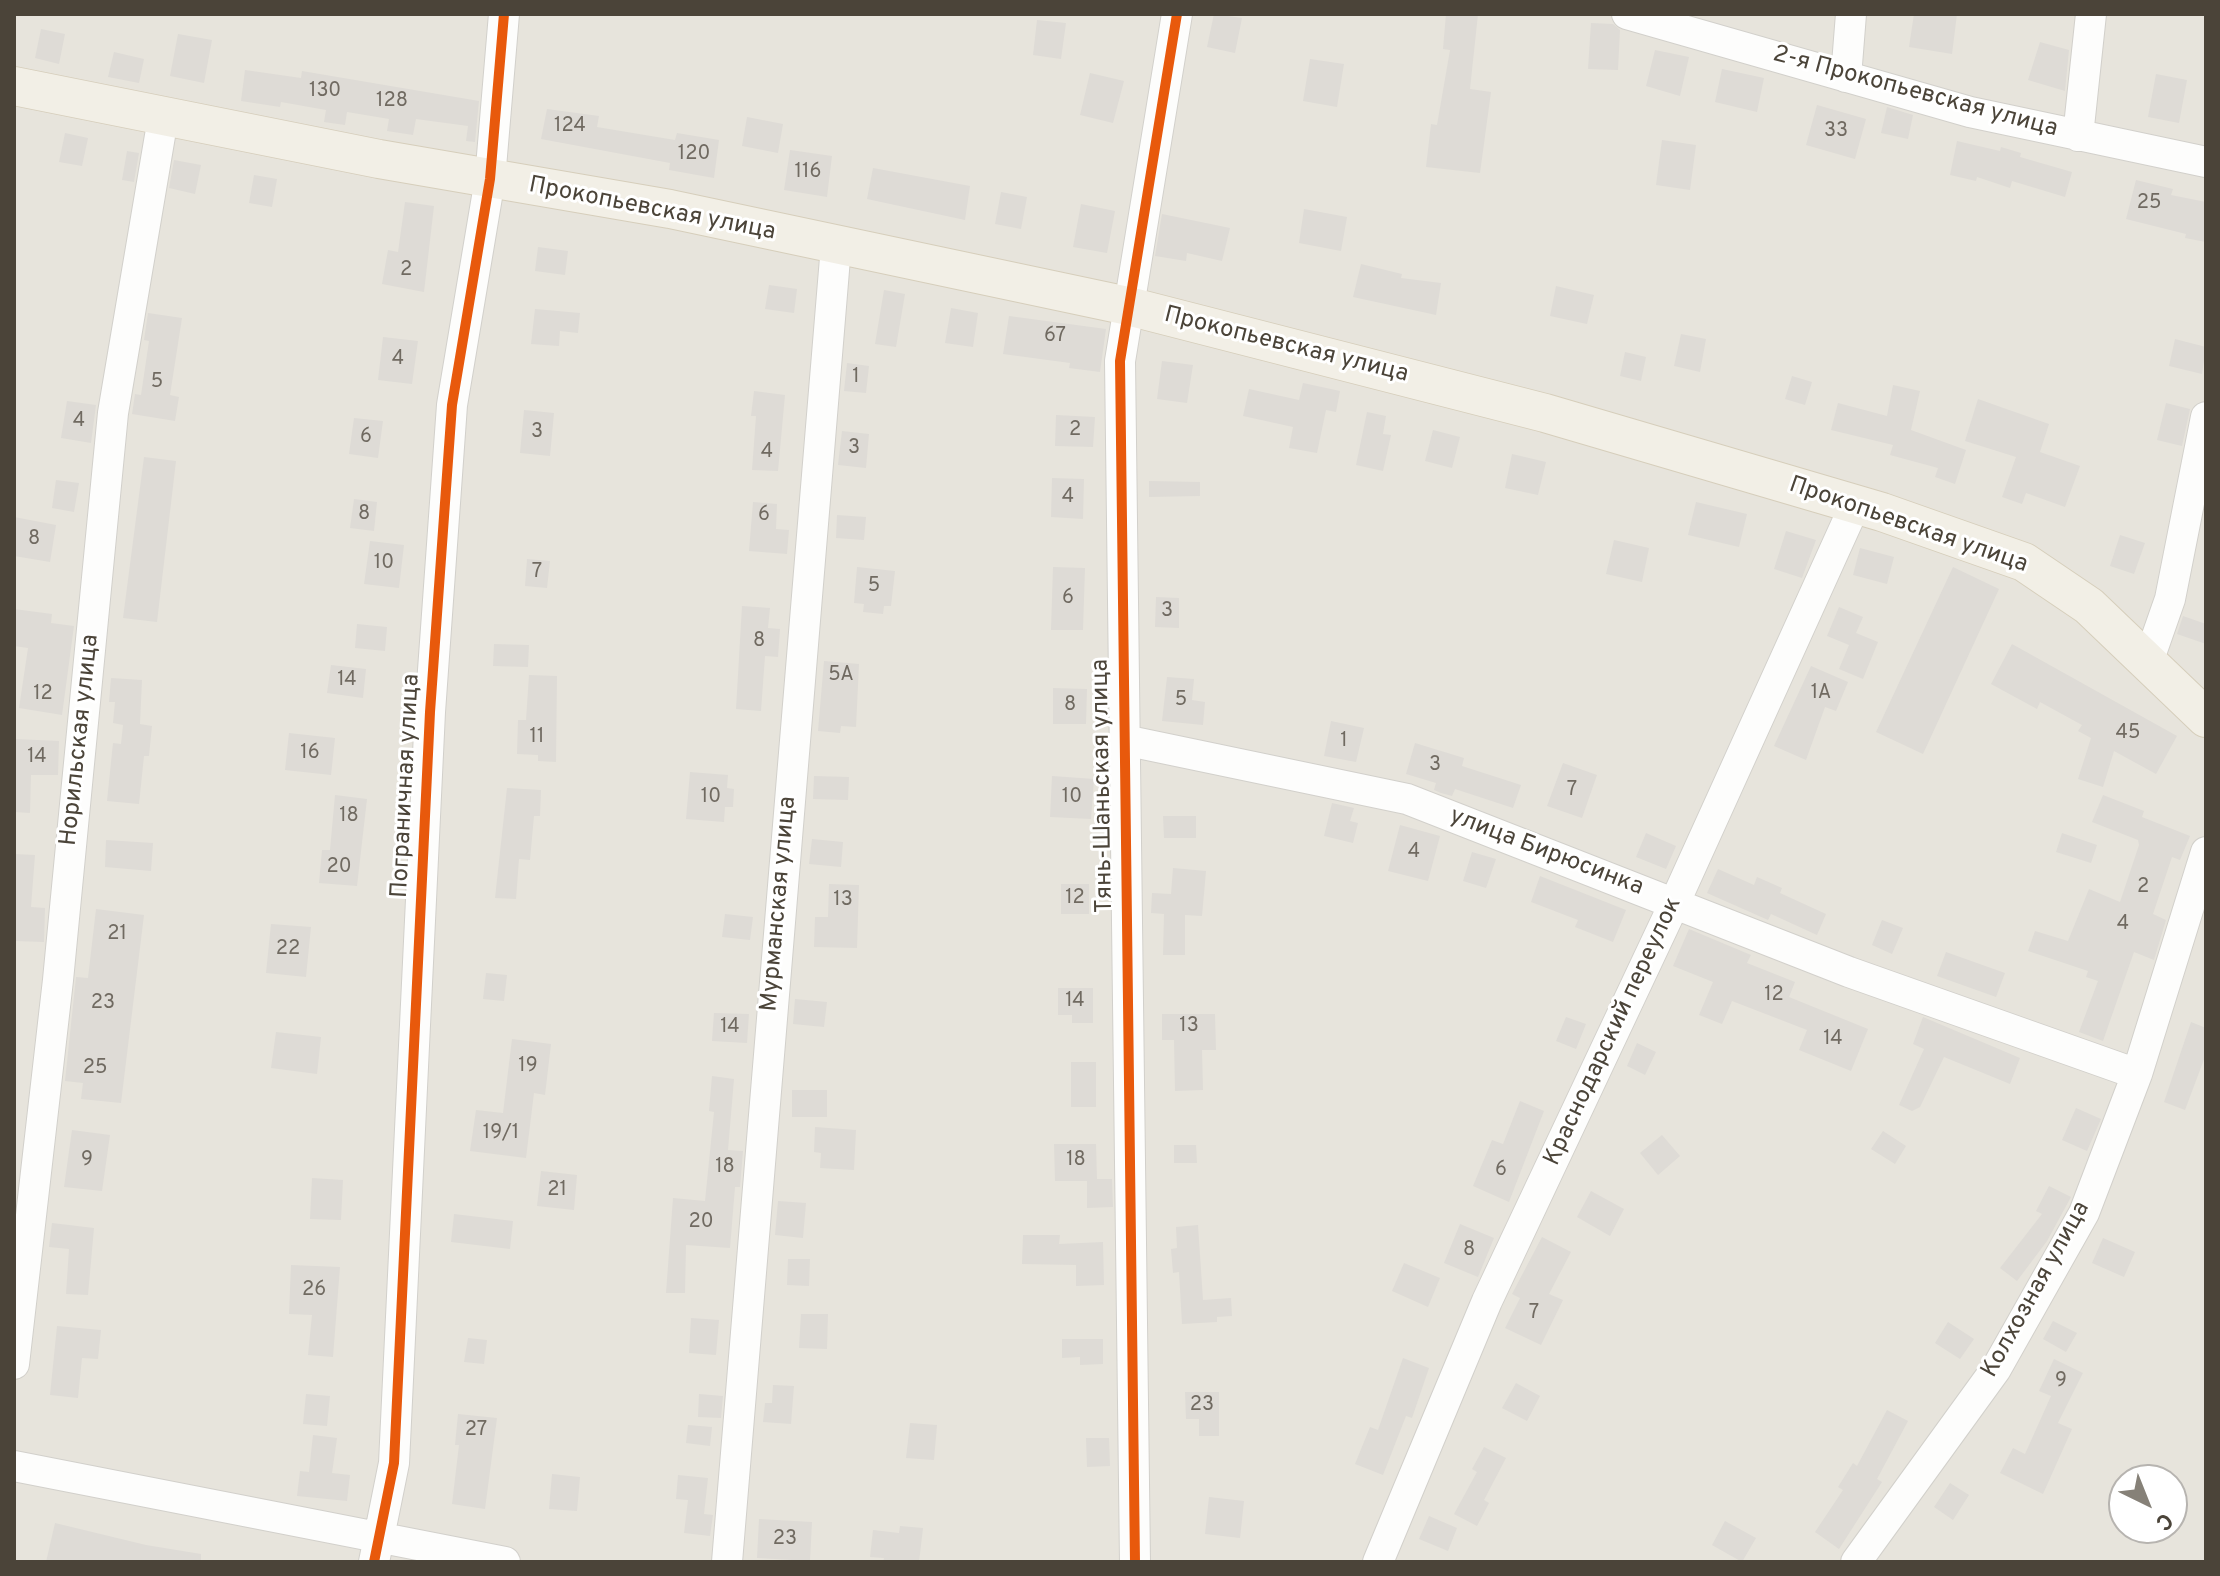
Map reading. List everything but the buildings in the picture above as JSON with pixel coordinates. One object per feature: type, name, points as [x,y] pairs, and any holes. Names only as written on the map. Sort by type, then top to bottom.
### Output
[{"type":"main road","name":"Прокопьевская улица","points":[[14,86],[163,118],[670,209],[1128,306],[1545,413],[1855,505],[2024,562],[2089,606],[2149,659],[2206,718]]},
{"type":"street","name":"Пограничная улица","points":[[376,1551],[394,1463],[430,712],[452,405],[490,179],[504,14]]},
{"type":"street","name":"Тянь-Шаньская улица","points":[[1135,1562],[1120,361],[1177,14]]},
{"type":"street","name":"2-я Прокопьевская улица","points":[[1627,14],[1970,112],[2206,162]]},
{"type":"street","points":[[1846,77],[1851,14]]},
{"type":"street","points":[[2078,136],[2091,14]]},
{"type":"street","name":"Норильская улица","points":[[14,1364],[58,980],[113,413],[163,118]]},
{"type":"street","name":"Мурманская улица","points":[[727,1562],[836,246]]},
{"type":"street","points":[[2149,659],[2170,599],[2206,417]]},
{"type":"street","name":"Краснодарский переулок","points":[[1378,1562],[1487,1301],[1675,902],[1855,505]]},
{"type":"street","name":"улица Бирюсинка","points":[[1124,740],[1407,799],[1849,972],[2137,1074]]},
{"type":"street","name":"Колхозная улица","points":[[1856,1562],[1996,1369],[2084,1213],[2137,1074],[2206,852]]},
{"type":"street","points":[[14,1466],[376,1551],[505,1562]]},
{"type":"shaded area","points":[[14,14],[2206,14],[2206,1562],[14,1562]]},
{"type":"cycle path","points":[[374,1562],[394,1463],[430,712],[452,405],[490,179],[504,14]]},
{"type":"cycle path","points":[[1135,1562],[1120,361],[1177,14]]}]
